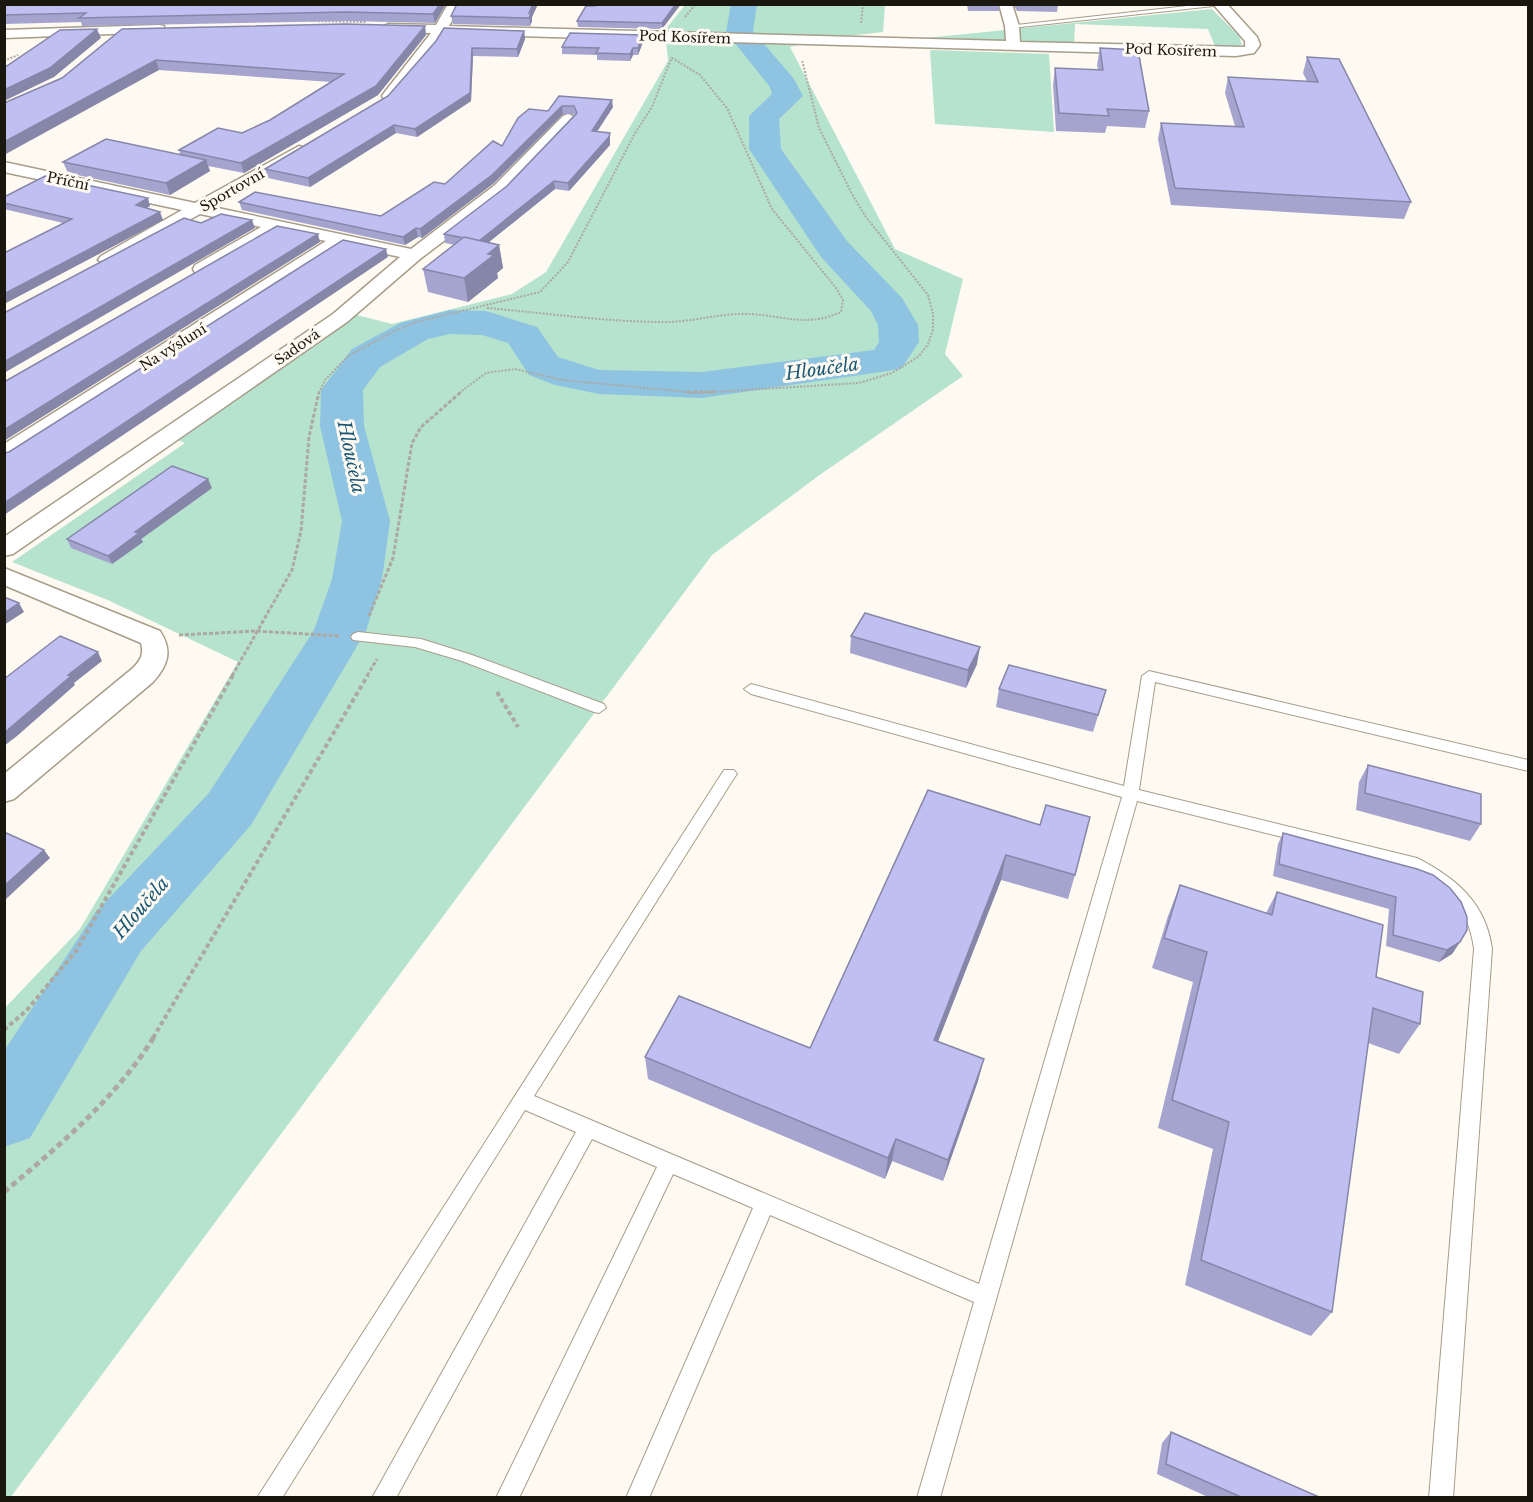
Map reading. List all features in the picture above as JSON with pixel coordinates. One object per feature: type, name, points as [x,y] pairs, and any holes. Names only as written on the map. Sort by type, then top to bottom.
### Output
[{"type":"street","points":[[374,106],[392,94],[441,29],[454,4]]},
{"type":"street","points":[[1005,4],[1012,26],[1013,46]]},
{"type":"street","name":"Pod Kosířem","points":[[374,25],[714,38],[1236,52],[1249,50],[1253,42],[1219,5]]},
{"type":"street","points":[[4,34],[176,29]]},
{"type":"street","points":[[104,47],[121,31]]},
{"type":"street","name":"Sadová","points":[[4,549],[340,318],[414,255],[501,189],[568,118]]},
{"type":"street","name":"Sportovní","points":[[96,265],[198,210],[312,143]]},
{"type":"street","name":"Příční","points":[[4,167],[414,255]]},
{"type":"street","points":[[185,279],[276,226]]},
{"type":"street","name":"Na výsluní","points":[[4,454],[341,240]]},
{"type":"street","points":[[4,576],[151,637],[156,647],[156,657],[150,668],[4,791]]},
{"type":"lane","points":[[1012,26],[1219,5]]},
{"type":"lane","points":[[358,638],[416,642],[437,648],[599,708]]},
{"type":"lane","points":[[928,1497],[1131,794],[1149,676],[1528,765]]},
{"type":"lane","points":[[752,689],[1131,794],[1411,863],[1445,882],[1471,908],[1478,922],[1483,949],[1441,1497]]},
{"type":"lane","points":[[268,1497],[729,774]]},
{"type":"lane","points":[[522,1100],[986,1297]]},
{"type":"lane","points":[[383,1497],[588,1128]]},
{"type":"lane","points":[[507,1497],[669,1162]]},
{"type":"lane","points":[[638,1497],[765,1203]]},
{"type":"path","points":[[301,22],[374,25]]},
{"type":"path","points":[[358,638],[385,584],[393,558],[412,443],[421,427],[441,407],[486,373],[515,369],[562,380],[698,393],[859,383],[883,378],[904,368],[919,356],[936,324],[934,310],[928,295],[866,217],[852,194],[819,128],[809,82],[794,40]]},
{"type":"path","points":[[4,1030],[27,1010],[76,951],[256,631],[279,597],[292,570],[301,531],[309,437],[319,392],[325,380],[348,356],[394,331],[416,322],[483,308],[540,292],[568,262],[634,135],[652,107],[672,58],[700,75],[726,108],[772,209],[836,288],[843,300],[841,312],[826,319],[808,322],[746,314],[687,322],[645,322],[483,308]]},
{"type":"path","points":[[151,637],[256,631],[317,635]]},
{"type":"path","points":[[4,1192],[72,1134],[100,1106],[142,1056],[376,663],[380,640]]},
{"type":"green space","points":[[685,5],[885,5],[883,32],[821,39],[790,47],[895,249],[963,279],[945,354],[963,376],[821,474],[712,555],[10,1498],[4,1497],[4,1009],[80,929],[238,662],[110,601],[12,562],[185,443],[173,438],[353,314],[392,324],[512,294],[546,272],[668,61],[665,30]]},
{"type":"green space","points":[[1212,9],[1239,36],[1242,45],[1216,49],[1208,29],[1075,24],[1074,45],[916,39]]},
{"type":"green space","points":[[930,50],[1049,54],[1054,132],[935,124]]},
{"type":"building","points":[[4,4],[440,4],[433,14],[345,12],[79,18],[86,13],[4,15]]},
{"type":"building","points":[[457,4],[533,4],[529,18],[451,16]]},
{"type":"building","points":[[676,4],[662,23],[577,21],[586,6]]},
{"type":"building","points":[[345,24],[425,26],[376,86],[241,163],[179,150],[218,128],[242,133],[270,120],[344,74],[156,60],[4,142],[4,103],[62,78],[122,29]]},
{"type":"building","points":[[444,28],[524,31],[517,49],[472,48],[470,93],[415,129],[394,125],[308,178],[265,169],[388,96],[436,41]]},
{"type":"building","points":[[97,29],[50,68],[4,90],[4,68],[60,30]]},
{"type":"building","points":[[570,33],[643,35],[638,48],[633,48],[630,54],[596,53],[599,48],[562,47]]},
{"type":"building","points":[[1100,48],[1138,50],[1149,111],[1107,109],[1109,116],[1059,113],[1055,68],[1103,70]]},
{"type":"building","points":[[1307,57],[1339,59],[1411,202],[1175,188],[1161,123],[1244,127],[1228,77],[1318,82]]},
{"type":"building","points":[[559,96],[612,100],[592,131],[610,133],[609,137],[568,183],[554,181],[479,241],[444,234],[507,186],[577,113],[574,106],[562,106],[492,175],[420,229],[416,228],[403,237],[239,202],[255,192],[381,216],[434,182],[445,184],[493,141],[502,146],[518,118],[529,109],[548,111]]},
{"type":"building","points":[[106,139],[206,160],[166,183],[63,162]]},
{"type":"building","points":[[45,176],[148,198],[136,205],[160,212],[4,294],[4,253],[72,219],[4,203],[4,197]]},
{"type":"building","points":[[221,214],[252,220],[4,362],[4,313],[184,218],[201,223]]},
{"type":"building","points":[[277,226],[318,234],[4,430],[4,382]]},
{"type":"building","points":[[464,237],[499,245],[488,254],[494,255],[464,278],[423,269]]},
{"type":"building","points":[[343,240],[386,249],[4,503],[4,453],[9,452]]},
{"type":"building","points":[[172,466],[208,479],[135,532],[139,533],[108,556],[67,539]]},
{"type":"building","points":[[4,597],[19,603],[4,613]]},
{"type":"building","points":[[865,613],[980,647],[968,670],[851,636]]},
{"type":"building","points":[[60,636],[98,652],[68,675],[71,676],[4,733],[4,679]]},
{"type":"building","points":[[1009,665],[1106,690],[1098,715],[999,689]]},
{"type":"building","points":[[1368,765],[1481,794],[1481,824],[1365,793]]},
{"type":"building","points":[[928,790],[1040,825],[1046,805],[1090,817],[1075,875],[1006,855],[934,1040],[984,1059],[948,1160],[896,1139],[888,1158],[645,1057],[679,996],[810,1048]]},
{"type":"building","points":[[4,832],[44,850],[4,886]]},
{"type":"building","points":[[1283,833],[1433,875],[1450,888],[1461,902],[1467,917],[1467,930],[1460,942],[1447,950],[1393,935],[1396,897],[1279,864]]},
{"type":"building","points":[[1180,885],[1272,915],[1277,892],[1383,925],[1376,977],[1423,992],[1420,1024],[1373,1008],[1332,1312],[1201,1260],[1229,1122],[1172,1100],[1207,952],[1164,938]]},
{"type":"building","points":[[1171,1432],[1319,1497],[1241,1497],[1166,1464]]},
{"type":"waterway","name":"Hloučela","points":[[4,1114],[118,932],[230,809],[340,631],[357,579],[366,521],[342,426],[342,390],[366,358],[414,331],[450,322],[486,323],[523,335],[543,366],[570,376],[599,382],[702,385],[887,360],[899,342],[898,325],[888,306],[834,249],[765,149],[764,116],[788,96],[784,85],[739,32],[744,4]]}]
